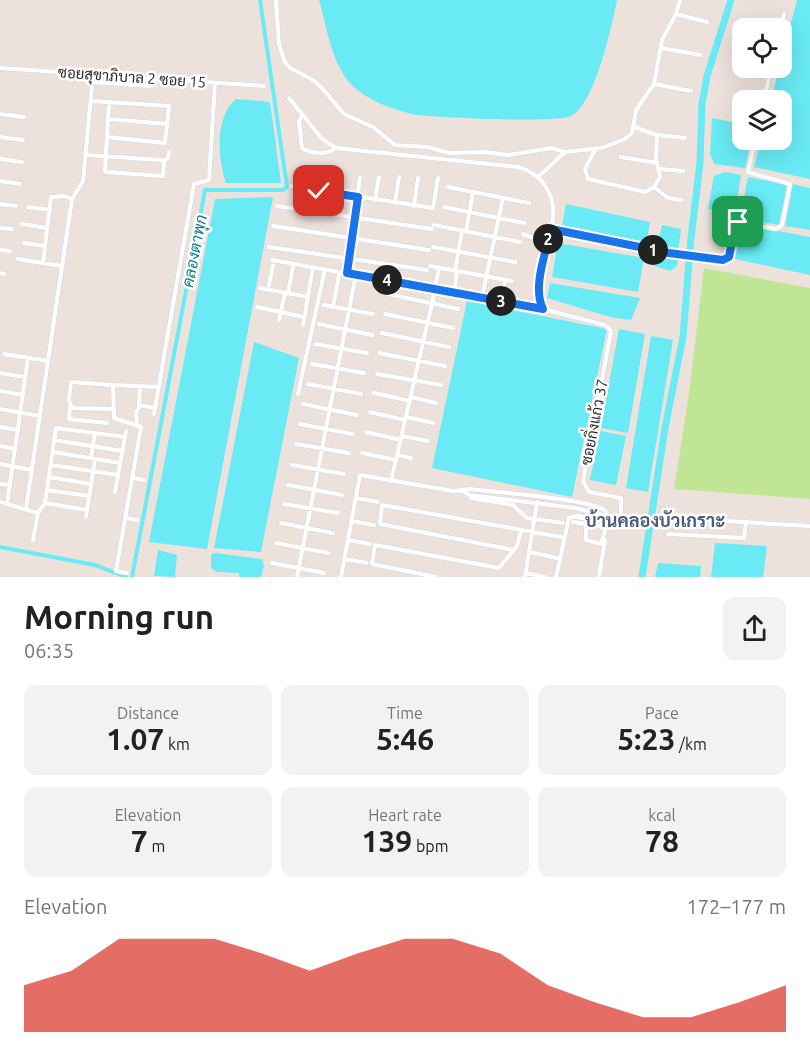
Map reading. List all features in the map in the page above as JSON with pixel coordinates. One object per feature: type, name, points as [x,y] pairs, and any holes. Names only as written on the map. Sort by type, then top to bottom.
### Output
[{"type":"street","points":[[276,0],[279,44],[290,68],[313,80],[344,114],[373,127],[390,143],[449,153],[485,152],[508,155],[552,148],[565,152],[596,148],[618,144],[632,133],[636,110],[654,84],[661,48],[680,0]]},
{"type":"street","points":[[676,14],[707,22]]},
{"type":"street","points":[[783,18],[784,14]]},
{"type":"street","points":[[661,48],[700,55]]},
{"type":"street","name":"ซอยสุขาภิบาล 2 ซอย 15","points":[[0,68],[264,86]]},
{"type":"street","points":[[26,509],[72,199],[83,181],[93,75]]},
{"type":"street","points":[[92,82],[150,86]]},
{"type":"street","points":[[154,414],[194,184],[209,180],[215,83]]},
{"type":"street","points":[[654,84],[691,91]]},
{"type":"street","points":[[289,98],[322,139],[336,148],[518,167],[538,177],[550,192],[554,210],[539,289],[539,300],[543,309]]},
{"type":"street","points":[[91,101],[167,105],[170,108],[165,142],[107,137]]},
{"type":"street","points":[[109,102],[105,170],[108,173],[161,177],[163,161]]},
{"type":"street","points":[[0,114],[24,117]]},
{"type":"street","points":[[302,116],[299,121],[302,148],[310,153],[329,152],[336,148]]},
{"type":"street","points":[[108,119],[168,124]]},
{"type":"street","points":[[634,127],[657,135],[685,138]]},
{"type":"street","points":[[596,148],[585,169],[588,179],[641,192],[654,187],[660,178],[657,163],[657,135]]},
{"type":"street","points":[[0,137],[23,140]]},
{"type":"street","points":[[551,229],[727,260],[735,224],[738,222],[776,229],[781,226],[790,184],[748,172],[753,150]]},
{"type":"street","points":[[86,155],[163,161],[168,158],[169,152]]},
{"type":"street","points":[[538,177],[565,152]]},
{"type":"street","points":[[621,157],[657,163]]},
{"type":"street","points":[[0,159],[22,162]]},
{"type":"street","points":[[660,169],[683,171]]},
{"type":"street","points":[[319,191],[321,177]]},
{"type":"street","points":[[338,194],[340,177]]},
{"type":"street","points":[[347,273],[360,177]]},
{"type":"street","points":[[375,200],[379,177]]},
{"type":"street","points":[[395,203],[399,177]]},
{"type":"street","points":[[414,206],[418,178]]},
{"type":"street","points":[[291,186],[433,208],[438,178]]},
{"type":"street","points":[[0,181],[20,184]]},
{"type":"street","points":[[448,187],[529,203]]},
{"type":"street","points":[[654,187],[668,198],[681,200]]},
{"type":"street","points":[[455,288],[459,251],[473,192]]},
{"type":"street","points":[[43,263],[54,195],[72,199]]},
{"type":"street","points":[[482,297],[503,198]]},
{"type":"street","points":[[0,204],[16,206]]},
{"type":"street","points":[[277,206],[464,231],[520,242]]},
{"type":"street","points":[[28,207],[50,210]]},
{"type":"street","points":[[444,207],[524,222]]},
{"type":"street","points":[[22,224],[47,228]]},
{"type":"street","points":[[273,226],[459,251],[515,262]]},
{"type":"street","points":[[0,228],[12,229]]},
{"type":"street","points":[[523,234],[548,243]]},
{"type":"street","points":[[24,243],[45,246]]},
{"type":"street","points":[[269,246],[439,268],[512,281]]},
{"type":"street","points":[[0,250],[10,251]]},
{"type":"street","points":[[18,259],[62,266]]},
{"type":"street","points":[[268,290],[273,262],[356,274],[543,309]]},
{"type":"street","points":[[279,320],[293,267]]},
{"type":"street","points":[[303,325],[313,267]]},
{"type":"street","points":[[436,283],[439,268]]},
{"type":"street","points":[[298,394],[325,269]]},
{"type":"street","points":[[297,577],[356,274]]},
{"type":"street","points":[[333,307],[339,275]]},
{"type":"street","points":[[503,293],[505,280]]},
{"type":"street","points":[[260,288],[308,297]]},
{"type":"street","points":[[388,294],[458,309]]},
{"type":"street","points":[[391,481],[434,295]]},
{"type":"street","points":[[324,305],[373,314]]},
{"type":"street","points":[[257,307],[304,317]]},
{"type":"street","name":"ซอยกิ่งแก้ว 37","points":[[543,309],[605,325],[611,331],[583,484],[589,492],[620,498],[623,522]]},
{"type":"street","points":[[385,314],[453,328]]},
{"type":"street","points":[[319,324],[372,335]]},
{"type":"street","points":[[382,333],[449,347]]},
{"type":"street","points":[[315,344],[367,353]]},
{"type":"street","points":[[379,353],[445,366]]},
{"type":"street","points":[[4,354],[48,361]]},
{"type":"street","points":[[7,504],[28,358]]},
{"type":"street","points":[[312,364],[364,373]]},
{"type":"street","points":[[0,373],[25,377]]},
{"type":"street","points":[[377,374],[441,385]]},
{"type":"street","points":[[107,423],[69,419],[71,382],[159,387]]},
{"type":"street","points":[[308,384],[361,394]]},
{"type":"street","points":[[113,385],[114,418],[141,427],[116,571],[127,573]]},
{"type":"street","points":[[137,422],[136,412],[141,405],[140,386]]},
{"type":"street","points":[[0,391],[23,395]]},
{"type":"street","points":[[374,393],[436,403]]},
{"type":"street","points":[[303,404],[357,415]]},
{"type":"street","points":[[141,405],[155,408]]},
{"type":"street","points":[[70,406],[114,409]]},
{"type":"street","points":[[0,410],[40,416]]},
{"type":"street","points":[[370,412],[433,423]]},
{"type":"street","points":[[300,423],[352,434]]},
{"type":"street","points":[[0,427],[18,430]]},
{"type":"street","points":[[33,540],[38,513],[45,503],[56,428],[125,437]]},
{"type":"street","points":[[115,492],[126,431]]},
{"type":"street","points":[[366,432],[428,441]]},
{"type":"street","points":[[86,517],[93,471],[95,433]]},
{"type":"street","points":[[54,441],[123,451]]},
{"type":"street","points":[[296,444],[348,453]]},
{"type":"street","points":[[0,446],[15,449]]},
{"type":"street","points":[[53,452],[120,463]]},
{"type":"street","points":[[362,453],[411,458]]},
{"type":"street","points":[[0,464],[32,470]]},
{"type":"street","points":[[51,465],[118,475]]},
{"type":"street","points":[[292,465],[344,474]]},
{"type":"street","points":[[341,577],[360,476],[462,491],[470,495],[575,505],[608,519],[646,525],[658,520],[810,526]]},
{"type":"street","points":[[49,477],[91,484]]},
{"type":"street","points":[[133,478],[144,480]]},
{"type":"street","points":[[0,484],[10,485]]},
{"type":"street","points":[[288,485],[342,495]]},
{"type":"street","points":[[462,491],[470,489],[502,493],[538,501]]},
{"type":"street","points":[[47,490],[89,496]]},
{"type":"street","points":[[502,493],[502,499]]},
{"type":"street","points":[[356,498],[378,502]]},
{"type":"street","points":[[471,498],[517,506],[524,516],[563,523]]},
{"type":"street","points":[[538,501],[525,575],[545,577]]},
{"type":"street","points":[[0,502],[38,513]]},
{"type":"street","points":[[45,503],[87,510]]},
{"type":"street","points":[[284,504],[338,513]]},
{"type":"street","points":[[514,550],[380,524],[382,505],[561,537]]},
{"type":"street","points":[[126,518],[137,520]]},
{"type":"street","points":[[556,577],[568,519],[618,528],[623,522]]},
{"type":"street","points":[[606,527],[601,544],[586,540],[584,534],[591,523],[608,519]]},
{"type":"street","points":[[352,521],[374,525]]},
{"type":"street","points":[[668,534],[744,538],[746,522]]},
{"type":"street","points":[[281,523],[333,533]]},
{"type":"street","points":[[599,577],[606,527]]},
{"type":"street","points":[[436,577],[372,564],[374,547],[376,544],[496,568],[501,567],[514,550],[521,530]]},
{"type":"street","points":[[348,540],[370,544]]},
{"type":"street","points":[[276,543],[328,553]]},
{"type":"street","points":[[530,552],[557,558]]},
{"type":"street","points":[[344,560],[367,563]]},
{"type":"street","points":[[272,562],[324,573]]},
{"type":"green space","points":[[704,268],[810,288],[810,499],[674,489],[689,393]]},
{"type":"water","points":[[319,0],[617,0],[595,81],[580,109],[571,116],[561,118],[519,119],[424,116],[388,107],[364,95],[351,84],[339,66],[330,44]]},
{"type":"water","points":[[797,0],[810,0],[810,179],[754,167],[758,150],[792,150],[792,90],[774,90],[777,78],[792,78],[792,19]]},
{"type":"water","points":[[236,99],[270,102],[281,183],[226,183],[220,151],[221,127],[224,116]]},
{"type":"water","points":[[712,118],[732,122],[732,150],[749,150],[745,168],[714,164],[710,154]]},
{"type":"water","points":[[725,172],[741,175],[735,214],[708,209],[714,176]]},
{"type":"water","points":[[748,177],[787,185],[779,225],[740,218]]},
{"type":"water","points":[[793,184],[810,188],[810,230],[785,226]]},
{"type":"water","points":[[273,197],[207,549],[149,542],[215,199]]},
{"type":"water","points":[[566,204],[650,222],[646,244],[562,226]]},
{"type":"water","points":[[742,224],[810,237],[810,275],[735,259]]},
{"type":"water","points":[[662,225],[681,229],[678,251],[657,247]]},
{"type":"water","points":[[558,243],[644,258],[638,292],[552,277]]},
{"type":"water","points":[[657,254],[678,258],[677,266],[670,271],[654,266]]},
{"type":"water","points":[[550,283],[640,298],[631,320],[610,317],[547,298]]},
{"type":"water","points":[[467,301],[607,329],[572,497],[432,468]]},
{"type":"water","points":[[619,329],[645,334],[628,433],[601,428]]},
{"type":"water","points":[[651,336],[673,340],[648,492],[626,488]]},
{"type":"water","points":[[254,342],[299,358],[261,552],[214,548]]},
{"type":"water","points":[[600,431],[626,436],[616,485],[590,480]]},
{"type":"water","points":[[715,543],[767,546],[763,577],[711,577]]},
{"type":"water","points":[[158,550],[177,555],[175,577],[154,576]]},
{"type":"water","points":[[215,553],[262,559],[264,566],[261,577],[239,577],[239,573],[217,572],[211,568],[211,555]]},
{"type":"water","points":[[658,563],[701,566],[700,577],[655,577]]},
{"type":"waterway","name":"คลองตาพุก","points":[[132,577],[205,190],[283,190],[287,187],[260,0]]},
{"type":"waterway","points":[[642,577],[665,428],[683,337],[700,163],[702,104],[707,76],[731,0]]},
{"type":"waterway","points":[[0,547],[95,565],[126,577]]},
{"type":"district","name":"บ้านคลองบัวเกราะ","points":[[655,520]]},
{"type":"route","points":[[319,191],[358,197],[347,273],[543,309],[538,296],[551,229],[669,253],[695,254],[727,260],[735,224],[738,222]]}]
